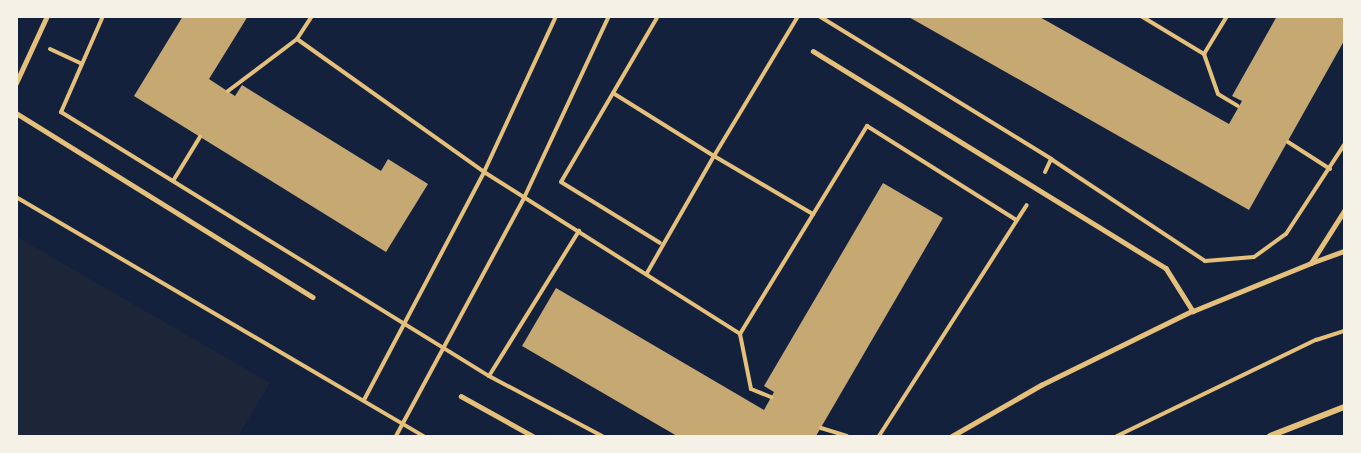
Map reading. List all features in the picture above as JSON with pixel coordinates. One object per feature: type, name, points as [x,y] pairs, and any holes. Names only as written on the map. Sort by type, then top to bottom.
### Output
[{"type":"street","points":[[1270,436],[1344,407]]},
{"type":"lane","points":[[16,83],[47,16]]},
{"type":"lane","points":[[813,51],[1166,268],[1193,311]]},
{"type":"lane","points":[[16,113],[313,297]]},
{"type":"lane","points":[[1311,263],[1344,211]]},
{"type":"lane","points":[[954,436],[1042,385],[1193,311],[1344,251]]},
{"type":"lane","points":[[461,396],[533,436]]},
{"type":"path","points":[[103,16],[61,112],[445,350],[602,436]]},
{"type":"path","points":[[228,91],[297,39],[312,16]]},
{"type":"path","points":[[364,400],[402,323],[484,172],[556,16]]},
{"type":"path","points":[[396,436],[445,350],[524,198],[609,16]]},
{"type":"path","points":[[658,16],[561,182],[660,243]]},
{"type":"path","points":[[647,273],[660,243],[798,16]]},
{"type":"path","points":[[819,16],[1051,159],[1204,261],[1254,257],[1286,234],[1344,145]]},
{"type":"path","points":[[1141,16],[1204,54],[1218,94],[1238,106]]},
{"type":"path","points":[[1204,54],[1227,16]]},
{"type":"path","points":[[297,39],[484,172],[647,273],[740,334]]},
{"type":"path","points":[[613,93],[813,214]]},
{"type":"path","points":[[771,397],[751,388],[740,334],[867,126],[1016,220]]},
{"type":"path","points":[[173,181],[200,137]]},
{"type":"path","points":[[1288,142],[1330,169]]},
{"type":"path","points":[[879,436],[1036,190],[1051,159]]},
{"type":"path","points":[[16,197],[424,436]]},
{"type":"path","points":[[489,376],[579,231]]},
{"type":"path","points":[[1117,436],[1316,340],[1344,331]]},
{"type":"path","points":[[821,428],[847,436]]},
{"type":"shaded area","points":[[17,237],[270,383],[238,436],[17,436]]},
{"type":"building","points":[[183,16],[248,16],[209,79],[235,96],[242,85],[381,171],[388,159],[428,184],[386,252],[134,96]]},
{"type":"building","points":[[907,16],[1038,16],[1229,124],[1242,101],[1232,96],[1277,16],[1344,16],[1344,41],[1249,210]]},
{"type":"building","points":[[883,183],[943,218],[816,436],[677,436],[522,346],[556,288],[764,410],[774,392],[764,386]]}]
